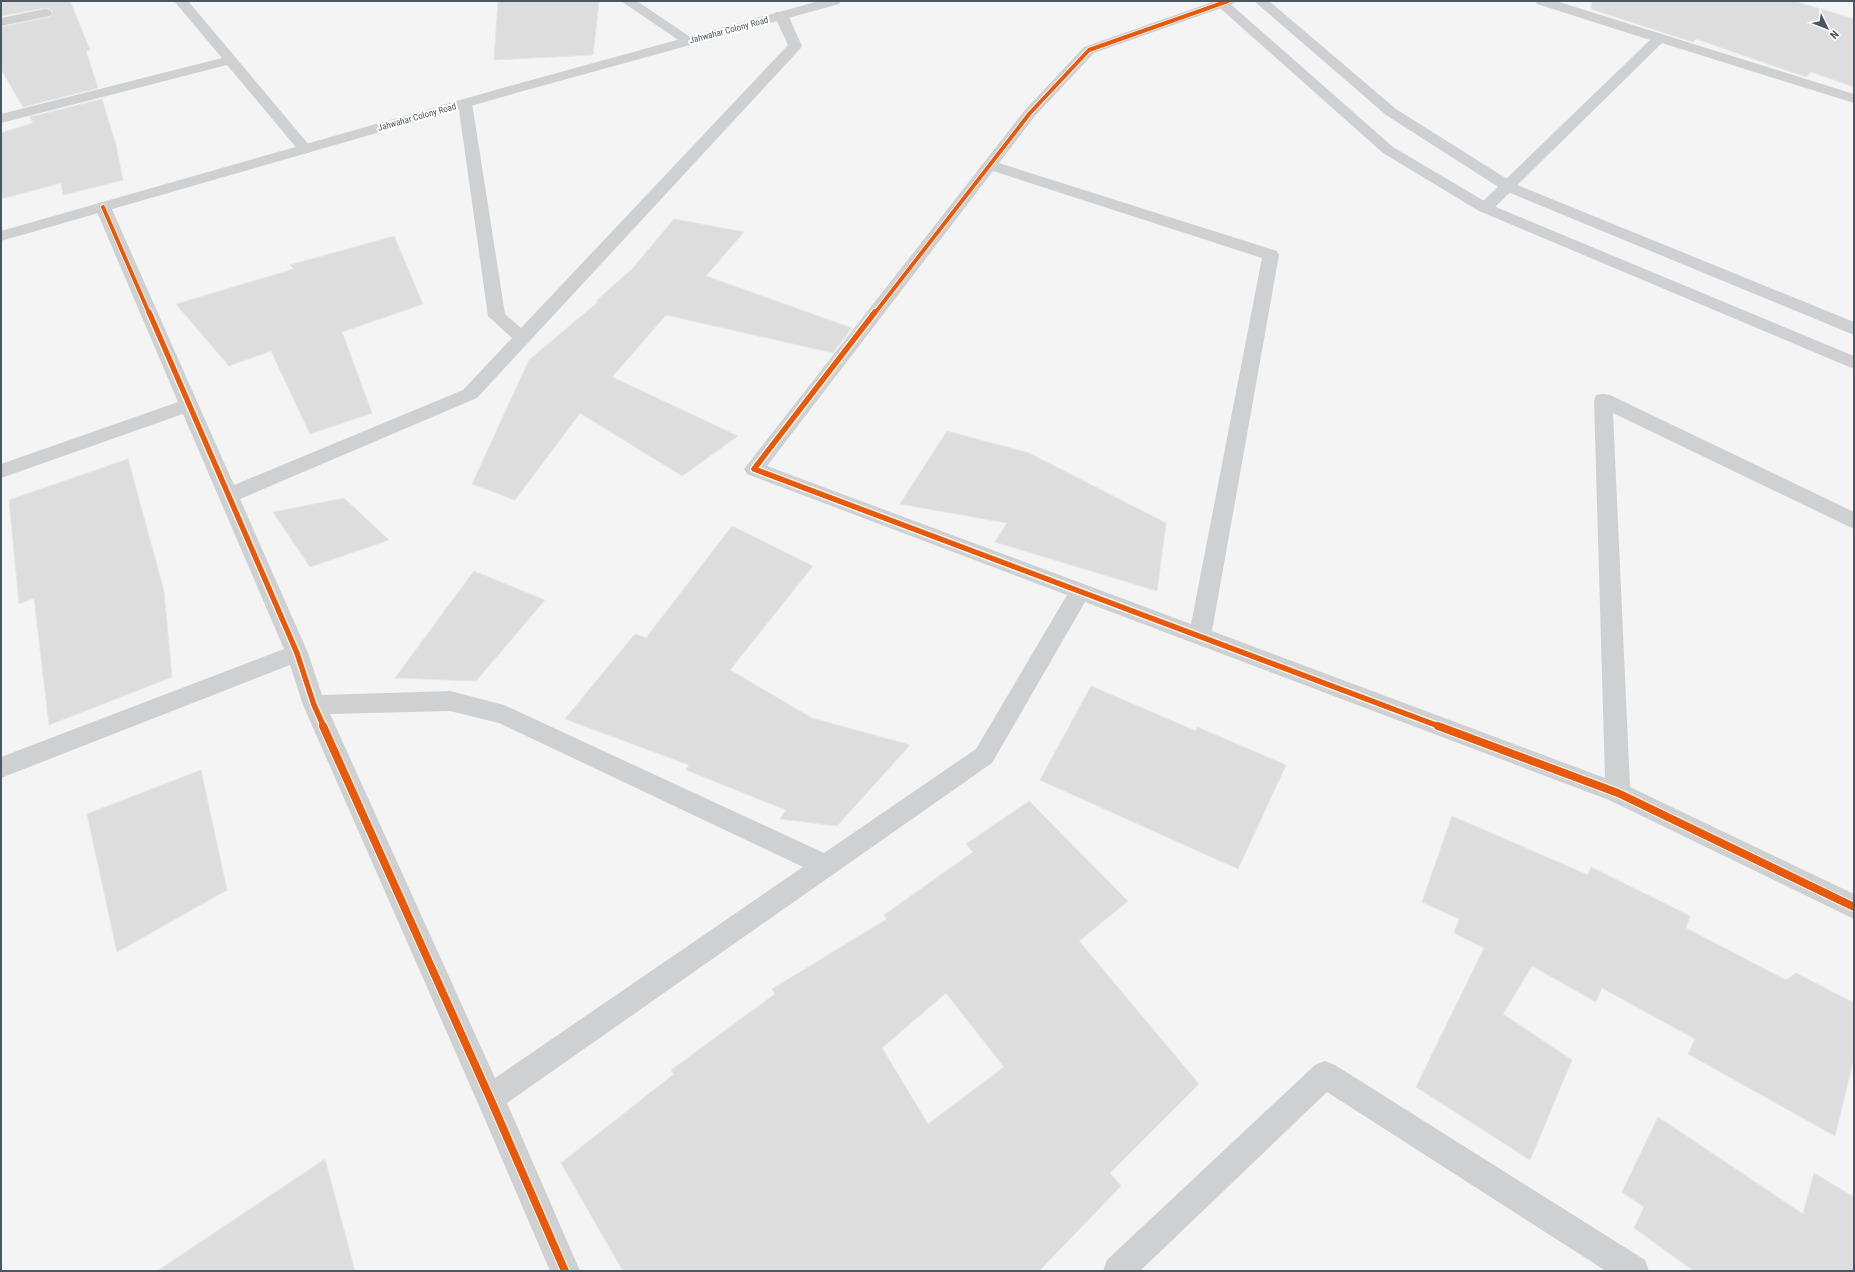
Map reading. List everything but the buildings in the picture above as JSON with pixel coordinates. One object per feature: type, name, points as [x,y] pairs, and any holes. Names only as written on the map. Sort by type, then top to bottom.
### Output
[{"type":"main road","points":[[1261,1],[1391,112],[1508,187],[1854,329]]},
{"type":"main road","points":[[1223,2],[1388,150],[1485,208],[1854,363]]},
{"type":"street","points":[[181,1],[219,47],[232,60],[305,149]]},
{"type":"street","points":[[628,1],[689,41]]},
{"type":"street","points":[[1542,1],[1854,99]]},
{"type":"street","name":"Jahwahar Colony Road","points":[[1,236],[305,149],[782,16],[824,2]]},
{"type":"street","points":[[1223,2],[1089,50],[1030,113],[754,469],[1618,793],[1854,907]]},
{"type":"street","points":[[1,22],[45,13]]},
{"type":"street","points":[[228,496],[470,394],[795,46],[782,16]]},
{"type":"street","points":[[1485,208],[1660,38]]},
{"type":"street","points":[[1,119],[232,60]]},
{"type":"street","points":[[465,104],[497,316],[522,338]]},
{"type":"street","points":[[989,165],[1271,255],[1200,636]]},
{"type":"street","points":[[103,207],[297,653],[314,705],[490,1098],[565,1271]]},
{"type":"street","points":[[1618,793],[1603,400],[1854,521]]},
{"type":"street","points":[[1,471],[188,405]]},
{"type":"street","points":[[490,1098],[984,756],[1080,591]]},
{"type":"street","points":[[1,768],[297,653]]},
{"type":"street","points":[[314,705],[450,701],[504,715],[826,866]]},
{"type":"street","points":[[1118,1271],[1325,1075],[1634,1271]]},
{"type":"cycle path","points":[[1228,1],[1089,50],[1030,113],[754,469],[1618,793],[1854,907]]},
{"type":"cycle path","points":[[103,207],[297,653],[314,705],[490,1098],[565,1271]]}]
